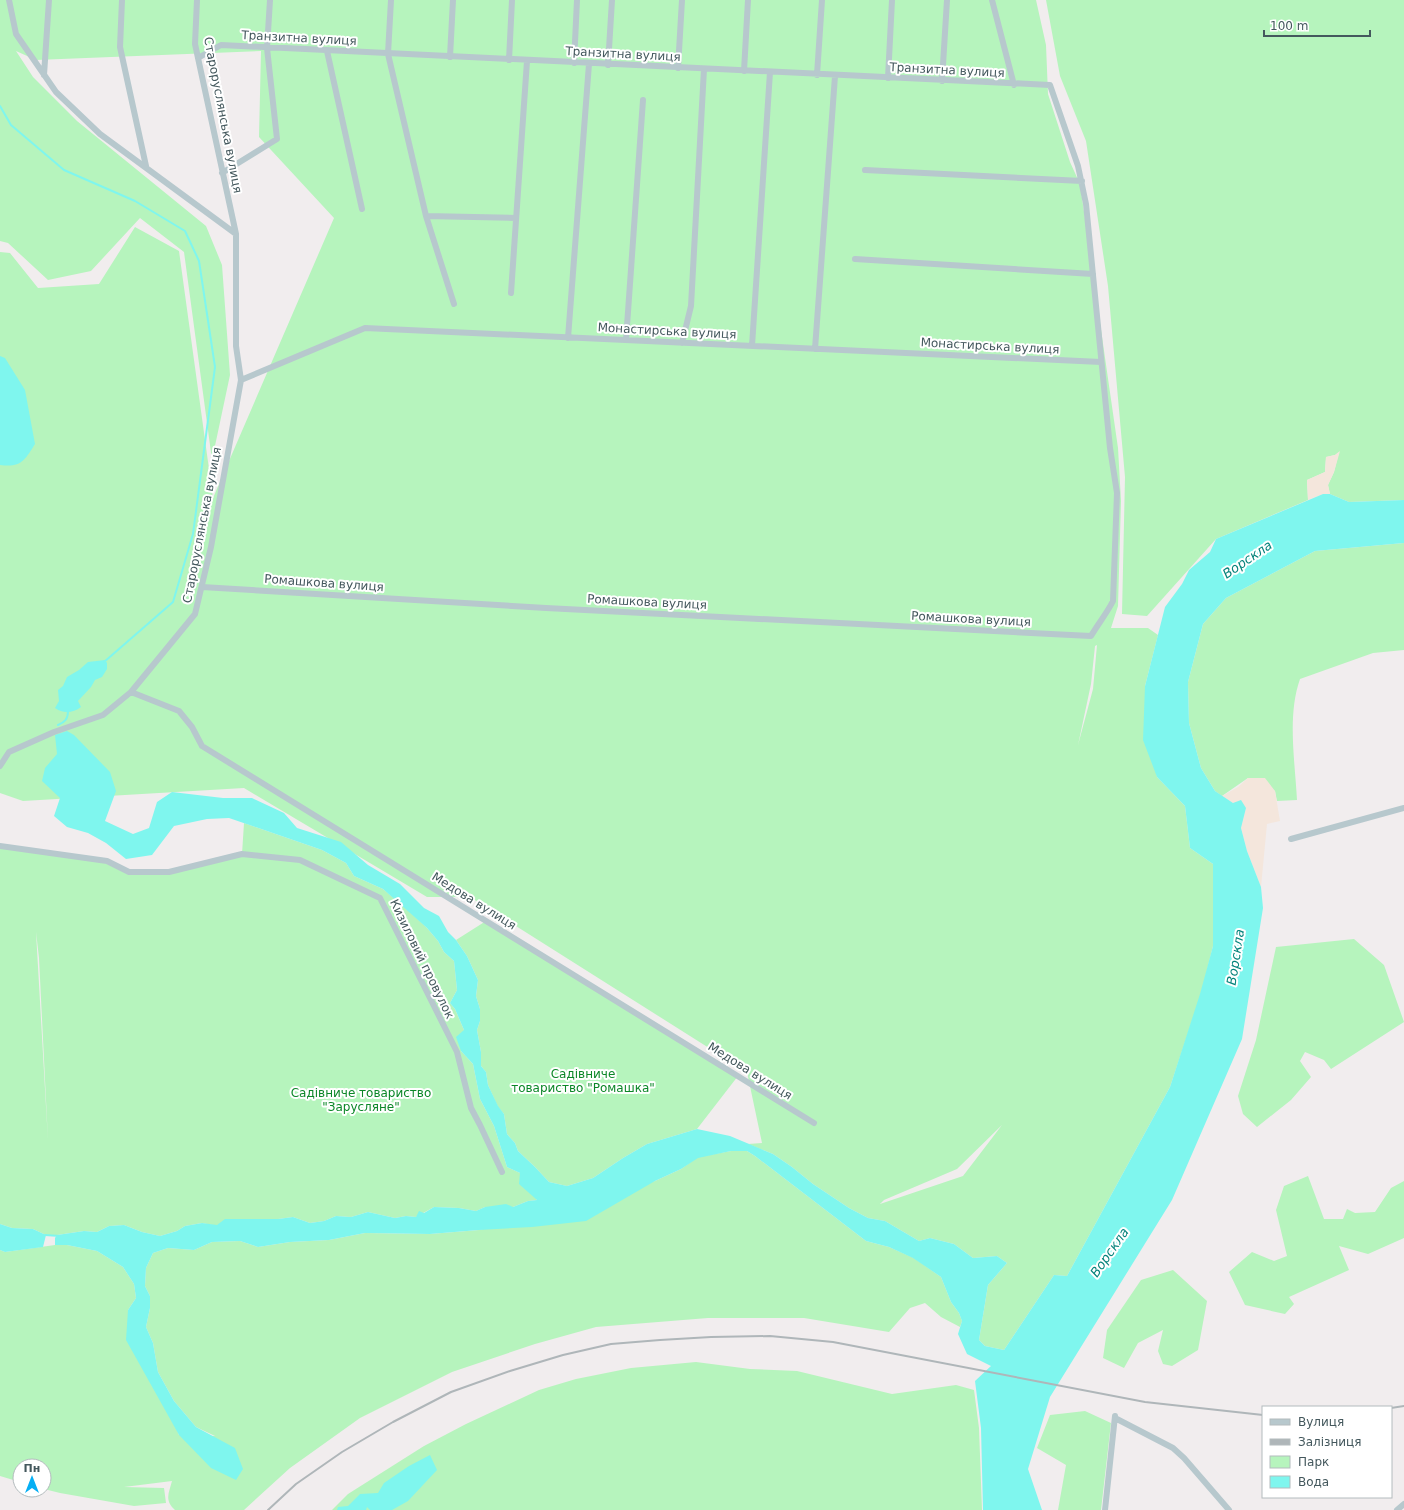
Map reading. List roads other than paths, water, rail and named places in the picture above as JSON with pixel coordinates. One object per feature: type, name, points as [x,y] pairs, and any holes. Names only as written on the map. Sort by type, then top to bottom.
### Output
[{"type":"street","points":[[9,0],[16,34],[56,92],[100,134],[146,166],[236,234]]},
{"type":"street","points":[[44,75],[49,0]]},
{"type":"street","points":[[122,0],[120,47],[146,166]]},
{"type":"street","name":"Староруслянська вулиця","points":[[0,766],[9,752],[54,732],[103,715],[131,692],[195,614],[202,587],[211,547],[241,380],[236,346],[236,234],[195,44],[197,0]]},
{"type":"street","points":[[222,173],[276,139],[267,48],[270,0]]},
{"type":"street","points":[[391,0],[388,54],[426,216],[454,304]]},
{"type":"street","points":[[450,57],[453,0]]},
{"type":"street","points":[[509,60],[512,0]]},
{"type":"street","points":[[574,63],[577,0]]},
{"type":"street","points":[[608,64],[612,0]]},
{"type":"street","points":[[678,68],[682,0]]},
{"type":"street","points":[[744,71],[748,0]]},
{"type":"street","points":[[817,75],[822,0]]},
{"type":"street","points":[[888,78],[892,0]]},
{"type":"street","points":[[942,81],[947,0]]},
{"type":"street","points":[[992,0],[1014,84]]},
{"type":"street","name":"Транзитна вулиця","points":[[198,58],[221,46],[1050,86],[1082,181]]},
{"type":"street","points":[[327,51],[362,209]]},
{"type":"street","points":[[511,293],[527,60]]},
{"type":"street","points":[[568,338],[589,64]]},
{"type":"street","points":[[682,343],[692,306],[704,69]]},
{"type":"street","points":[[752,346],[770,72]]},
{"type":"street","points":[[814,349],[835,76]]},
{"type":"street","points":[[626,340],[642,100]]},
{"type":"street","points":[[865,170],[1082,181],[1086,204],[1101,362]]},
{"type":"street","points":[[426,216],[516,218]]},
{"type":"street","points":[[855,259],[1093,274]]},
{"type":"street","name":"Монастирська вулиця","points":[[241,380],[365,328],[1101,362]]},
{"type":"street","name":"Ромашкова вулиця","points":[[202,587],[538,607],[1091,636],[1107,613],[1113,601],[1117,493],[1110,448],[1101,362]]},
{"type":"street","name":"Медова вулиця","points":[[131,692],[179,711],[192,727],[202,746],[814,1123]]},
{"type":"street","points":[[1291,839],[1404,808]]},
{"type":"street","name":"Кизиловий провулок","points":[[0,846],[108,861],[129,872],[169,872],[242,854],[300,860],[380,898],[457,1052],[471,1108],[502,1172]]},
{"type":"street","points":[[1105,1510],[1115,1416],[1173,1448],[1184,1458],[1229,1510]]},
{"type":"street","points":[[1397,1510],[1404,1504]]},
{"type":"water","points":[[0,356],[5,358],[25,390],[35,444],[22,462],[7,466],[0,465]]},
{"type":"water","name":"Ворскла","points":[[1323,494],[1330,494],[1349,502],[1404,500],[1404,543],[1315,551],[1226,598],[1203,624],[1188,682],[1189,723],[1201,768],[1215,791],[1233,803],[1241,800],[1246,808],[1241,828],[1247,851],[1261,887],[1263,908],[1242,1039],[1172,1200],[1050,1397],[1028,1469],[1042,1510],[983,1510],[981,1428],[975,1381],[991,1366],[967,1354],[958,1334],[962,1321],[959,1313],[951,1302],[941,1277],[913,1258],[889,1247],[866,1241],[747,1151],[731,1151],[698,1158],[681,1169],[655,1181],[586,1221],[532,1227],[430,1234],[365,1233],[329,1240],[290,1242],[258,1247],[240,1241],[212,1242],[194,1250],[168,1248],[153,1253],[146,1268],[145,1286],[150,1296],[150,1308],[146,1327],[153,1343],[158,1372],[174,1401],[196,1427],[235,1448],[243,1469],[236,1480],[211,1468],[179,1435],[126,1340],[128,1310],[136,1298],[134,1284],[123,1267],[97,1251],[67,1245],[55,1245],[55,1238],[57,1235],[84,1231],[97,1232],[109,1226],[124,1225],[142,1232],[160,1236],[177,1231],[185,1226],[202,1223],[217,1225],[225,1219],[278,1219],[293,1217],[310,1223],[324,1221],[336,1216],[351,1217],[368,1212],[395,1218],[406,1216],[416,1217],[419,1211],[424,1213],[434,1207],[459,1208],[476,1211],[485,1207],[506,1204],[513,1207],[528,1201],[537,1200],[519,1184],[520,1173],[507,1167],[494,1126],[480,1099],[473,1064],[461,1051],[456,1037],[464,1030],[455,1009],[450,1003],[457,990],[454,961],[444,952],[438,941],[427,928],[383,889],[354,876],[346,863],[322,850],[229,818],[207,819],[174,826],[152,855],[126,859],[106,843],[88,833],[67,827],[54,816],[60,798],[42,781],[45,768],[57,754],[55,735],[67,731],[74,735],[110,772],[116,791],[105,821],[133,834],[149,828],[157,802],[172,792],[223,798],[252,798],[284,813],[297,828],[341,842],[368,865],[400,884],[424,908],[439,916],[448,932],[456,940],[467,956],[478,980],[476,996],[480,1009],[480,1021],[477,1030],[481,1052],[481,1066],[486,1072],[488,1085],[498,1106],[504,1114],[507,1134],[515,1143],[518,1151],[549,1182],[567,1186],[593,1178],[647,1144],[697,1129],[730,1136],[773,1154],[813,1184],[849,1208],[868,1218],[885,1221],[919,1241],[930,1238],[954,1244],[973,1258],[997,1256],[1007,1263],[988,1285],[979,1340],[985,1346],[1004,1350],[1054,1275],[1067,1276],[1170,1087],[1200,994],[1213,946],[1213,864],[1190,848],[1185,806],[1157,777],[1143,740],[1145,686],[1165,607],[1182,584],[1189,570],[1210,552],[1216,539]]},
{"type":"water","points":[[105,660],[107,663],[107,669],[102,677],[95,680],[91,687],[78,701],[81,707],[75,711],[68,712],[55,708],[59,701],[58,690],[63,686],[67,677],[79,670],[88,662]]},
{"type":"water","points":[[0,1224],[12,1228],[33,1229],[46,1235],[43,1247],[5,1252],[0,1250]]},
{"type":"water","points":[[430,1455],[437,1470],[408,1501],[392,1510],[370,1510],[367,1507],[366,1510],[337,1510],[338,1507],[348,1506],[360,1494],[378,1493],[384,1483],[409,1466]]},
{"type":"waterway","points":[[0,106],[11,125],[64,170],[135,201],[185,231],[199,261],[215,367],[193,534],[173,602],[104,662]]},
{"type":"waterway","points":[[58,725],[66,720],[68,711]]},
{"type":"waterway","points":[[45,1235],[60,1236]]},
{"type":"railway","points":[[268,1510],[296,1484],[342,1452],[393,1422],[451,1392],[510,1371],[563,1355],[611,1344],[711,1337],[770,1336],[833,1342],[1145,1402],[1262,1415]]},
{"type":"railway","points":[[1392,1408],[1404,1406]]},
{"type":"park label","name":"Садівниче товариство \"Ромашка\"","points":[[583,1081]]},
{"type":"park label","name":"Садівниче товариство \"Зарусляне\"","points":[[361,1100]]}]
